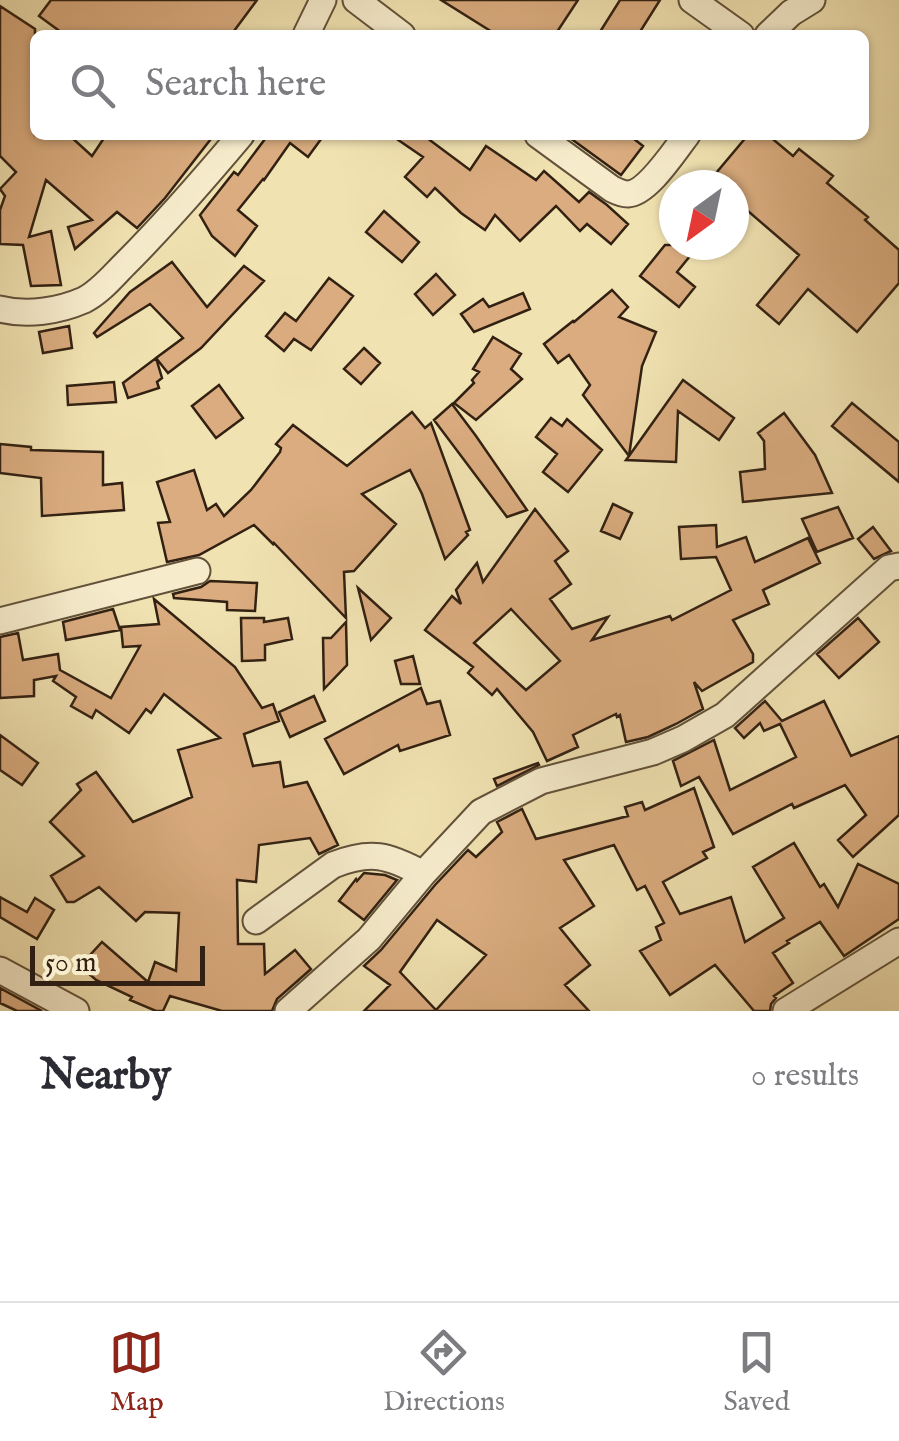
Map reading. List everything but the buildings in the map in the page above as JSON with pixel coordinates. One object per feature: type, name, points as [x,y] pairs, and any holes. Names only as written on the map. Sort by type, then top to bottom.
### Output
[{"type":"street","points":[[308,30],[322,0]]},
{"type":"street","points":[[356,0],[395,30]]},
{"type":"street","points":[[692,0],[734,30]]},
{"type":"street","points":[[773,30],[790,13],[812,0]]},
{"type":"street","points":[[0,310],[52,310],[86,299],[155,234],[237,140]]},
{"type":"street","points":[[545,140],[612,190],[626,194],[637,192],[650,181],[683,140]]},
{"type":"street","points":[[288,1011],[369,939],[481,812],[541,781],[653,752],[683,740],[725,715],[889,568],[899,566]]},
{"type":"street","points":[[0,621],[197,571]]},
{"type":"street","points":[[256,921],[342,861],[375,855],[400,861],[423,874]]},
{"type":"street","points":[[786,1011],[899,942]]},
{"type":"street","points":[[0,970],[76,1011]]}]
